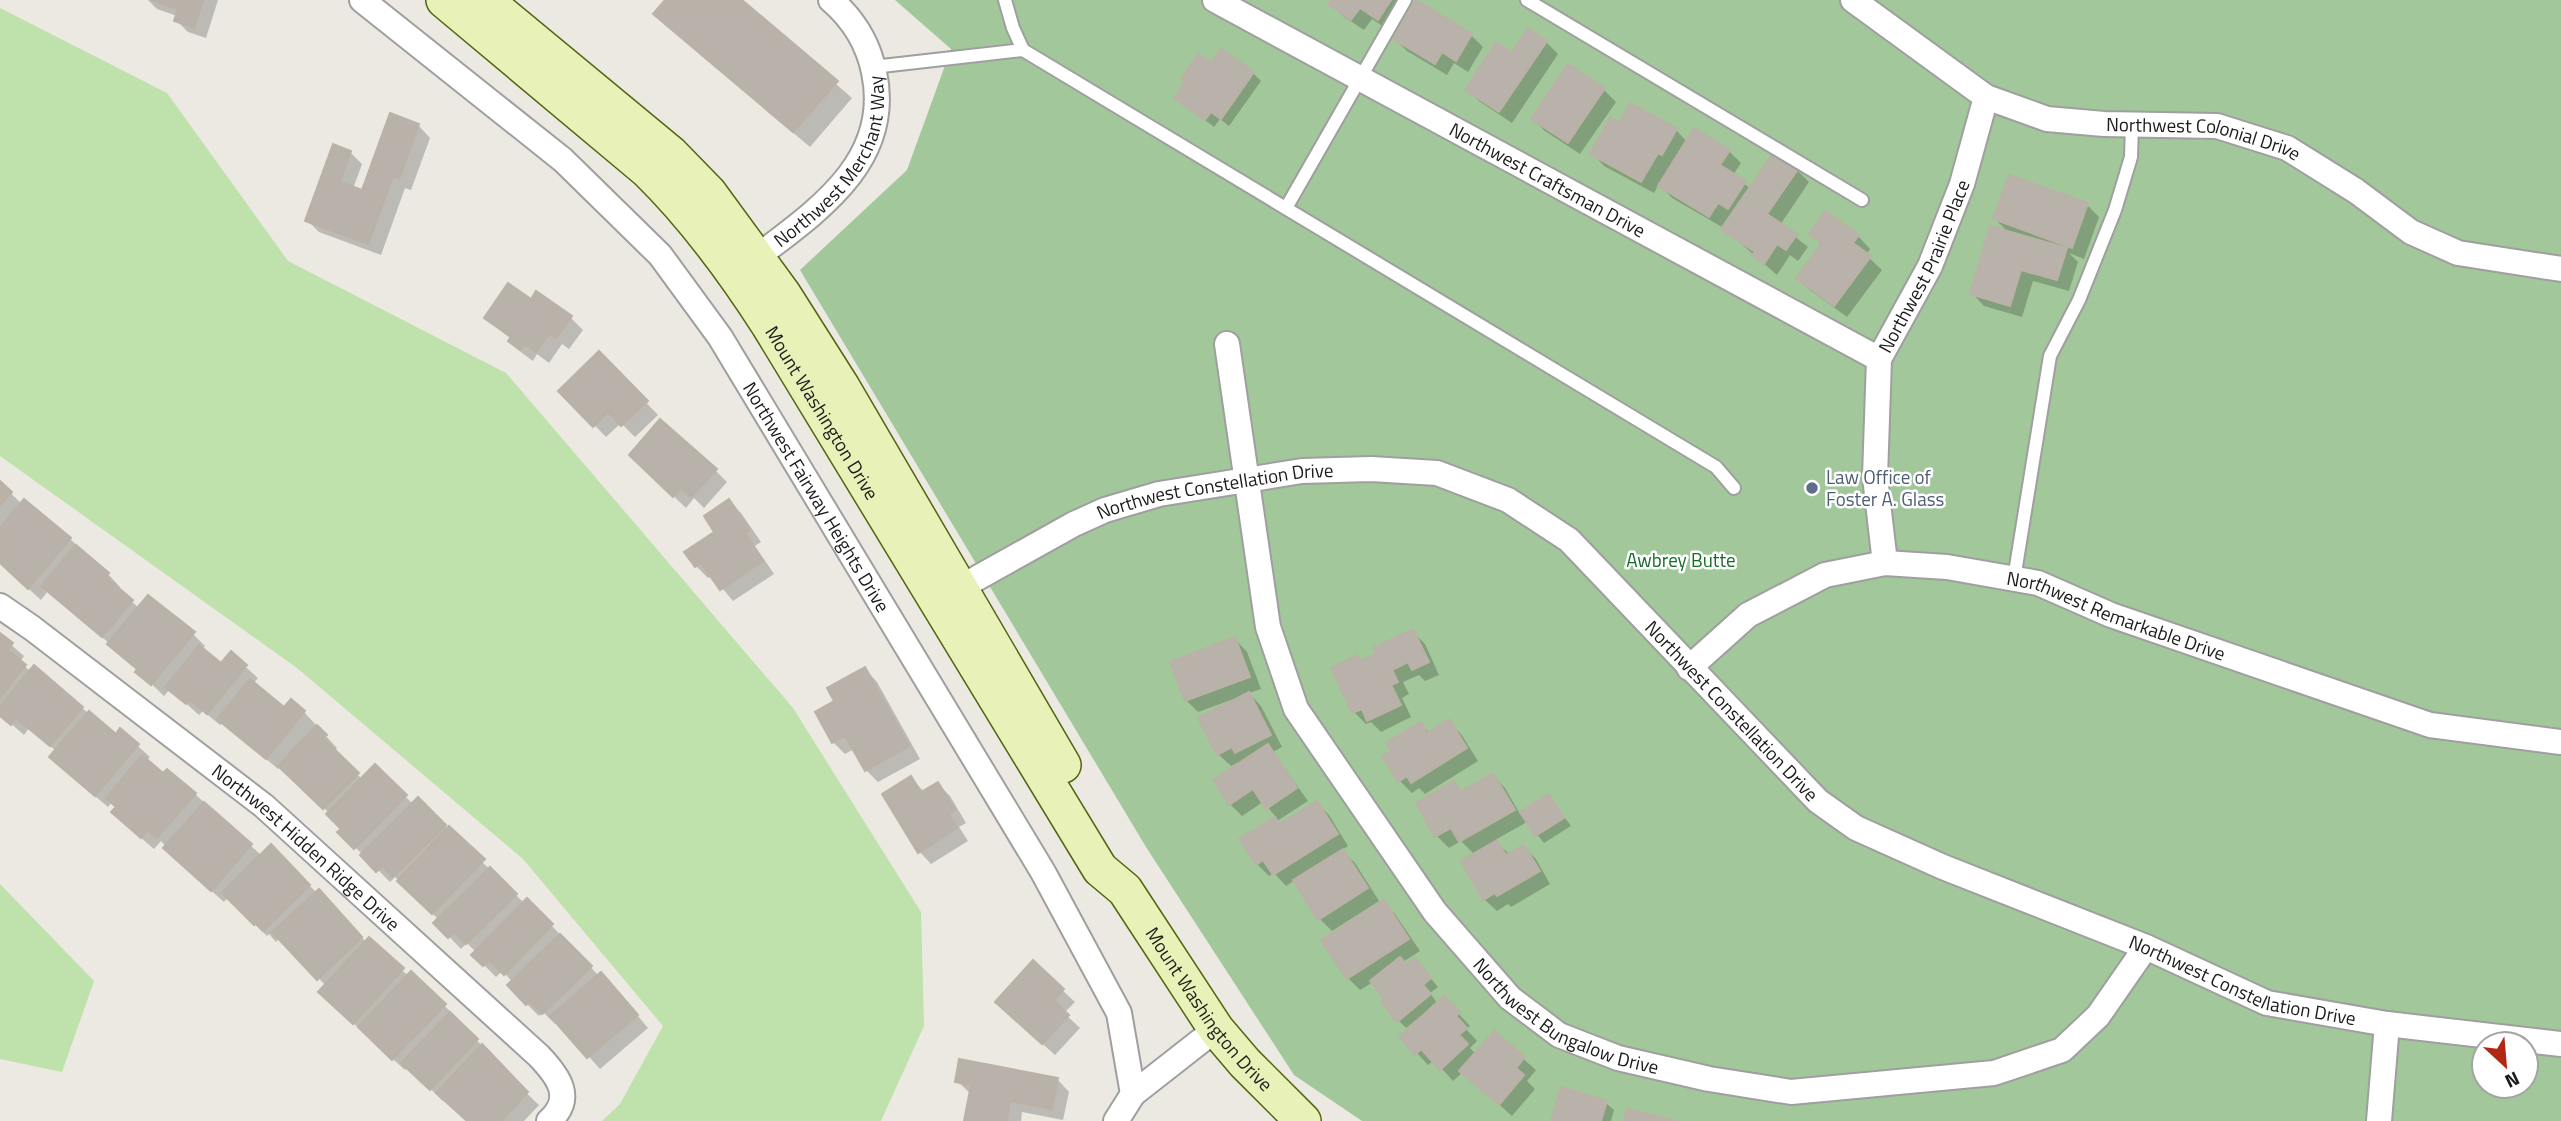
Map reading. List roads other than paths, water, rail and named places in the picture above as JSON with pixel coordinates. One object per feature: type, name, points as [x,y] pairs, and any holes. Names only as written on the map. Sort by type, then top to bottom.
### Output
[{"type":"main road","name":"Mount Washington Drive","points":[[444,0],[648,170],[693,218],[746,265]]},
{"type":"main road","name":"Mount Washington Drive","points":[[485,0],[671,154],[709,193],[746,265],[948,594],[1100,869],[1125,890],[1216,1028],[1245,1063],[1303,1121]]},
{"type":"street","name":"Northwest Fairway Heights Drive","points":[[362,0],[563,160],[660,255],[720,337],[1043,872],[1119,1013],[1133,1094]]},
{"type":"street","name":"Northwest Merchant Way","points":[[746,265],[828,199],[856,169],[868,145],[877,115],[878,88],[873,66],[861,34],[846,13],[831,0]]},
{"type":"street","name":"Northwest Craftsman Drive","points":[[1215,0],[1879,359]]},
{"type":"street","name":"Northwest Colonial Drive","points":[[1853,0],[1986,97],[2047,119],[2132,125],[2217,126],[2287,148],[2356,191],[2411,232],[2458,253],[2561,269]]},
{"type":"street","name":"Northwest Prairie Place","points":[[1885,563],[1875,477],[1879,359],[1930,266],[1962,184],[1986,97]]},
{"type":"street","name":"Northwest Bungalow Drive","points":[[1227,344],[1268,627],[1296,709],[1435,912],[1510,998],[1559,1035],[1618,1058],[1709,1079],[1791,1092],[1994,1073],[2062,1050],[2098,1016],[2146,947]]},
{"type":"street","name":"Northwest Constellation Drive","points":[[948,594],[1105,510],[1159,494],[1303,471],[1371,469],[1437,473],[1508,500],[1569,540],[1818,801],[1856,828],[1943,867],[2146,947],[2267,1003],[2387,1024],[2561,1044]]},
{"type":"street","name":"Northwest Remarkable Drive","points":[[1689,668],[1748,615],[1825,575],[1885,563],[1947,567],[2038,583],[2111,615],[2430,725],[2561,742]]},
{"type":"street","name":"Northwest Hidden Ridge Drive","points":[[0,606],[264,806],[539,1056],[556,1075],[563,1096],[557,1114],[549,1121]]},
{"type":"street","points":[[2379,1121],[2387,1024]]},
{"type":"street","points":[[1116,1121],[1133,1094],[1216,1028]]},
{"type":"lane","points":[[1005,0],[1023,50],[1716,467],[1734,488]]},
{"type":"lane","points":[[1286,208],[1405,0]]},
{"type":"lane","points":[[1527,0],[1862,200]]},
{"type":"lane","points":[[873,66],[1023,50]]},
{"type":"lane","points":[[2014,579],[2050,356],[2079,300],[2115,210],[2131,157],[2132,125]]},
{"type":"place","name":"Law Office of Foster A. Glass","points":[[1812,488]]},
{"type":"park label","name":"Awbrey Butte","points":[[1681,560]]}]
